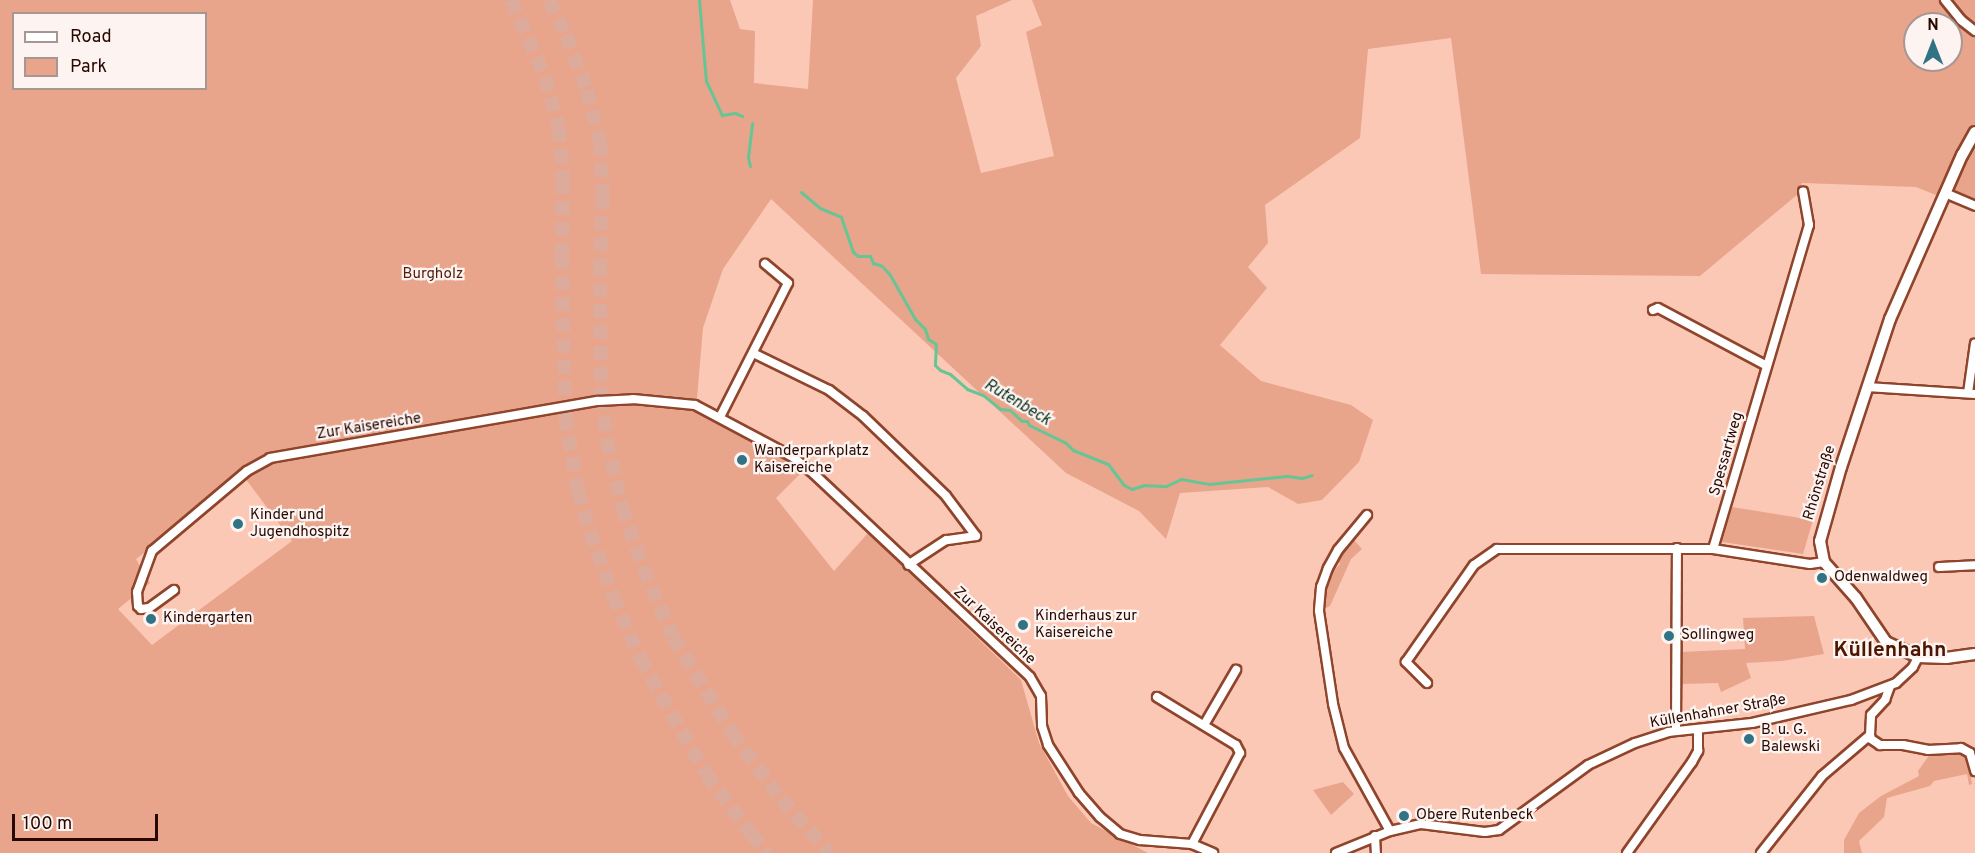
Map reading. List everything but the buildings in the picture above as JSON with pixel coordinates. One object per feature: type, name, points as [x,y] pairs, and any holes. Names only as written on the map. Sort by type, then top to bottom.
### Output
[{"type":"street","points":[[1945,0],[1961,20],[1975,31]]},
{"type":"street","name":"Rhönstraße","points":[[1824,562],[1820,541],[1822,526],[1890,319],[1945,193],[1975,132]]},
{"type":"street","name":"Spessartweg","points":[[1713,549],[1809,225],[1803,192]]},
{"type":"street","points":[[1945,193],[1975,206]]},
{"type":"street","points":[[720,417],[788,283],[765,264]]},
{"type":"street","points":[[1653,310],[1658,308],[1767,366]]},
{"type":"street","points":[[1867,387],[1972,393],[1975,343]]},
{"type":"street","points":[[753,353],[829,390],[863,416],[946,496],[976,536],[946,540],[908,565]]},
{"type":"street","name":"Zur Kaisereiche","points":[[174,590],[149,608],[141,609],[138,606],[137,592],[152,551],[247,471],[270,458],[589,402],[633,399],[695,405],[793,457],[814,474],[1029,677],[1041,696],[1042,726],[1056,762],[1100,817],[1120,834],[1140,840],[1192,844],[1213,853]]},
{"type":"street","points":[[1366,515],[1338,550],[1328,568],[1321,587],[1319,611],[1333,704],[1344,747],[1390,831]]},
{"type":"street","points":[[1426,683],[1406,662],[1461,582],[1487,554],[1497,549],[1521,547],[1713,549],[1810,564],[1824,562],[1856,597],[1886,642],[1918,657],[1946,658],[1975,654]]},
{"type":"street","points":[[1676,731],[1677,548]]},
{"type":"street","points":[[1939,567],[1975,565]]},
{"type":"street","name":"Küllenhahner Straße","points":[[1336,853],[1390,831],[1431,823],[1485,832],[1499,830],[1588,765],[1635,743],[1676,731],[1698,730],[1784,717],[1851,700],[1890,686],[1905,676],[1918,657]]},
{"type":"street","points":[[1204,725],[1236,669]]},
{"type":"street","points":[[1890,686],[1885,700],[1871,715],[1871,739],[1880,745],[1903,745],[1929,750],[1961,748],[1970,753],[1975,771]]},
{"type":"street","points":[[1157,697],[1236,745],[1240,753],[1192,844]]},
{"type":"street","points":[[1627,853],[1692,762],[1698,751],[1698,730]]},
{"type":"street","points":[[1761,853],[1822,776],[1870,735]]},
{"type":"street","points":[[1375,836],[1376,853]]},
{"type":"green space","name":"Burgholz","points":[[0,0],[730,0],[740,29],[755,31],[754,83],[808,89],[813,0],[1012,0],[976,16],[981,46],[956,78],[981,173],[1054,156],[1026,32],[1042,25],[1032,0],[1975,0],[1975,211],[1916,187],[1802,183],[1798,194],[1700,276],[1481,274],[1451,38],[1368,49],[1360,138],[1265,205],[1268,243],[1248,267],[1267,288],[1220,345],[1261,381],[1351,405],[1373,420],[1359,462],[1322,500],[1298,504],[1268,487],[1180,493],[1166,539],[1139,511],[1066,473],[771,199],[723,269],[703,328],[697,398],[689,407],[804,470],[776,498],[834,571],[868,533],[1021,680],[1039,743],[1068,796],[1091,823],[1148,853],[0,853]],"holes":[[[245,478],[292,541],[152,645],[118,609],[150,583],[136,559]]]},
{"type":"green space","points":[[1732,507],[1813,520],[1803,554],[1722,542]]},
{"type":"green space","points":[[1353,539],[1362,549],[1351,559],[1330,606],[1324,609],[1323,589],[1326,579],[1340,564],[1336,558]]},
{"type":"green space","points":[[1814,616],[1824,654],[1782,661],[1746,663],[1751,678],[1721,692],[1718,683],[1681,684],[1681,652],[1745,649],[1743,618]]},
{"type":"green space","points":[[1957,753],[1966,758],[1969,764],[1972,784],[1969,785],[1967,774],[1934,781],[1930,786],[1887,798],[1884,817],[1859,841],[1862,853],[1844,853],[1844,840],[1859,813],[1881,796],[1919,776],[1918,771],[1930,754]]},
{"type":"green space","points":[[1343,782],[1354,794],[1331,815],[1313,790]]},
{"type":"waterway","name":"Rutenbeck","points":[[699,0],[706,81],[722,115],[735,113],[742,116]]},
{"type":"waterway","name":"Rutenbeck","points":[[750,166],[748,157],[752,123]]},
{"type":"waterway","name":"Rutenbeck","points":[[801,192],[820,208],[841,217],[853,252],[858,256],[870,256],[873,263],[882,266],[890,275],[915,319],[925,329],[928,339],[936,344],[935,365],[940,370],[950,374],[967,389],[983,395],[1000,409],[1010,410],[1022,421],[1027,421],[1029,425],[1066,443],[1073,450],[1108,464],[1124,485],[1132,489],[1144,485],[1166,486],[1181,479],[1209,484],[1287,476],[1302,478],[1312,475]]},
{"type":"tunnel","points":[[511,0],[545,77],[559,128],[563,180],[565,416],[578,491],[590,532],[613,596],[640,658],[706,774],[768,853]]},
{"type":"tunnel","points":[[549,0],[566,35],[587,90],[600,142],[603,195],[600,262],[601,396],[607,440],[622,507],[643,568],[673,637],[732,733],[781,799],[830,853]]},
{"type":"place","name":"Wanderparkplatz Kaisereiche","points":[[742,460]]},
{"type":"place","name":"Kinder und Jugendhospitz","points":[[238,524]]},
{"type":"place","name":"Odenwaldweg","points":[[1822,578]]},
{"type":"place","name":"Kindergarten","points":[[151,619]]},
{"type":"place","name":"Kinderhaus zur Kaisereiche","points":[[1023,625]]},
{"type":"place","name":"Sollingweg","points":[[1669,636]]},
{"type":"place","name":"B. u. G. Balewski","points":[[1749,739]]},
{"type":"place","name":"Obere Rutenbeck","points":[[1404,816]]},
{"type":"district","name":"Küllenhahn","points":[[1890,651]]}]
